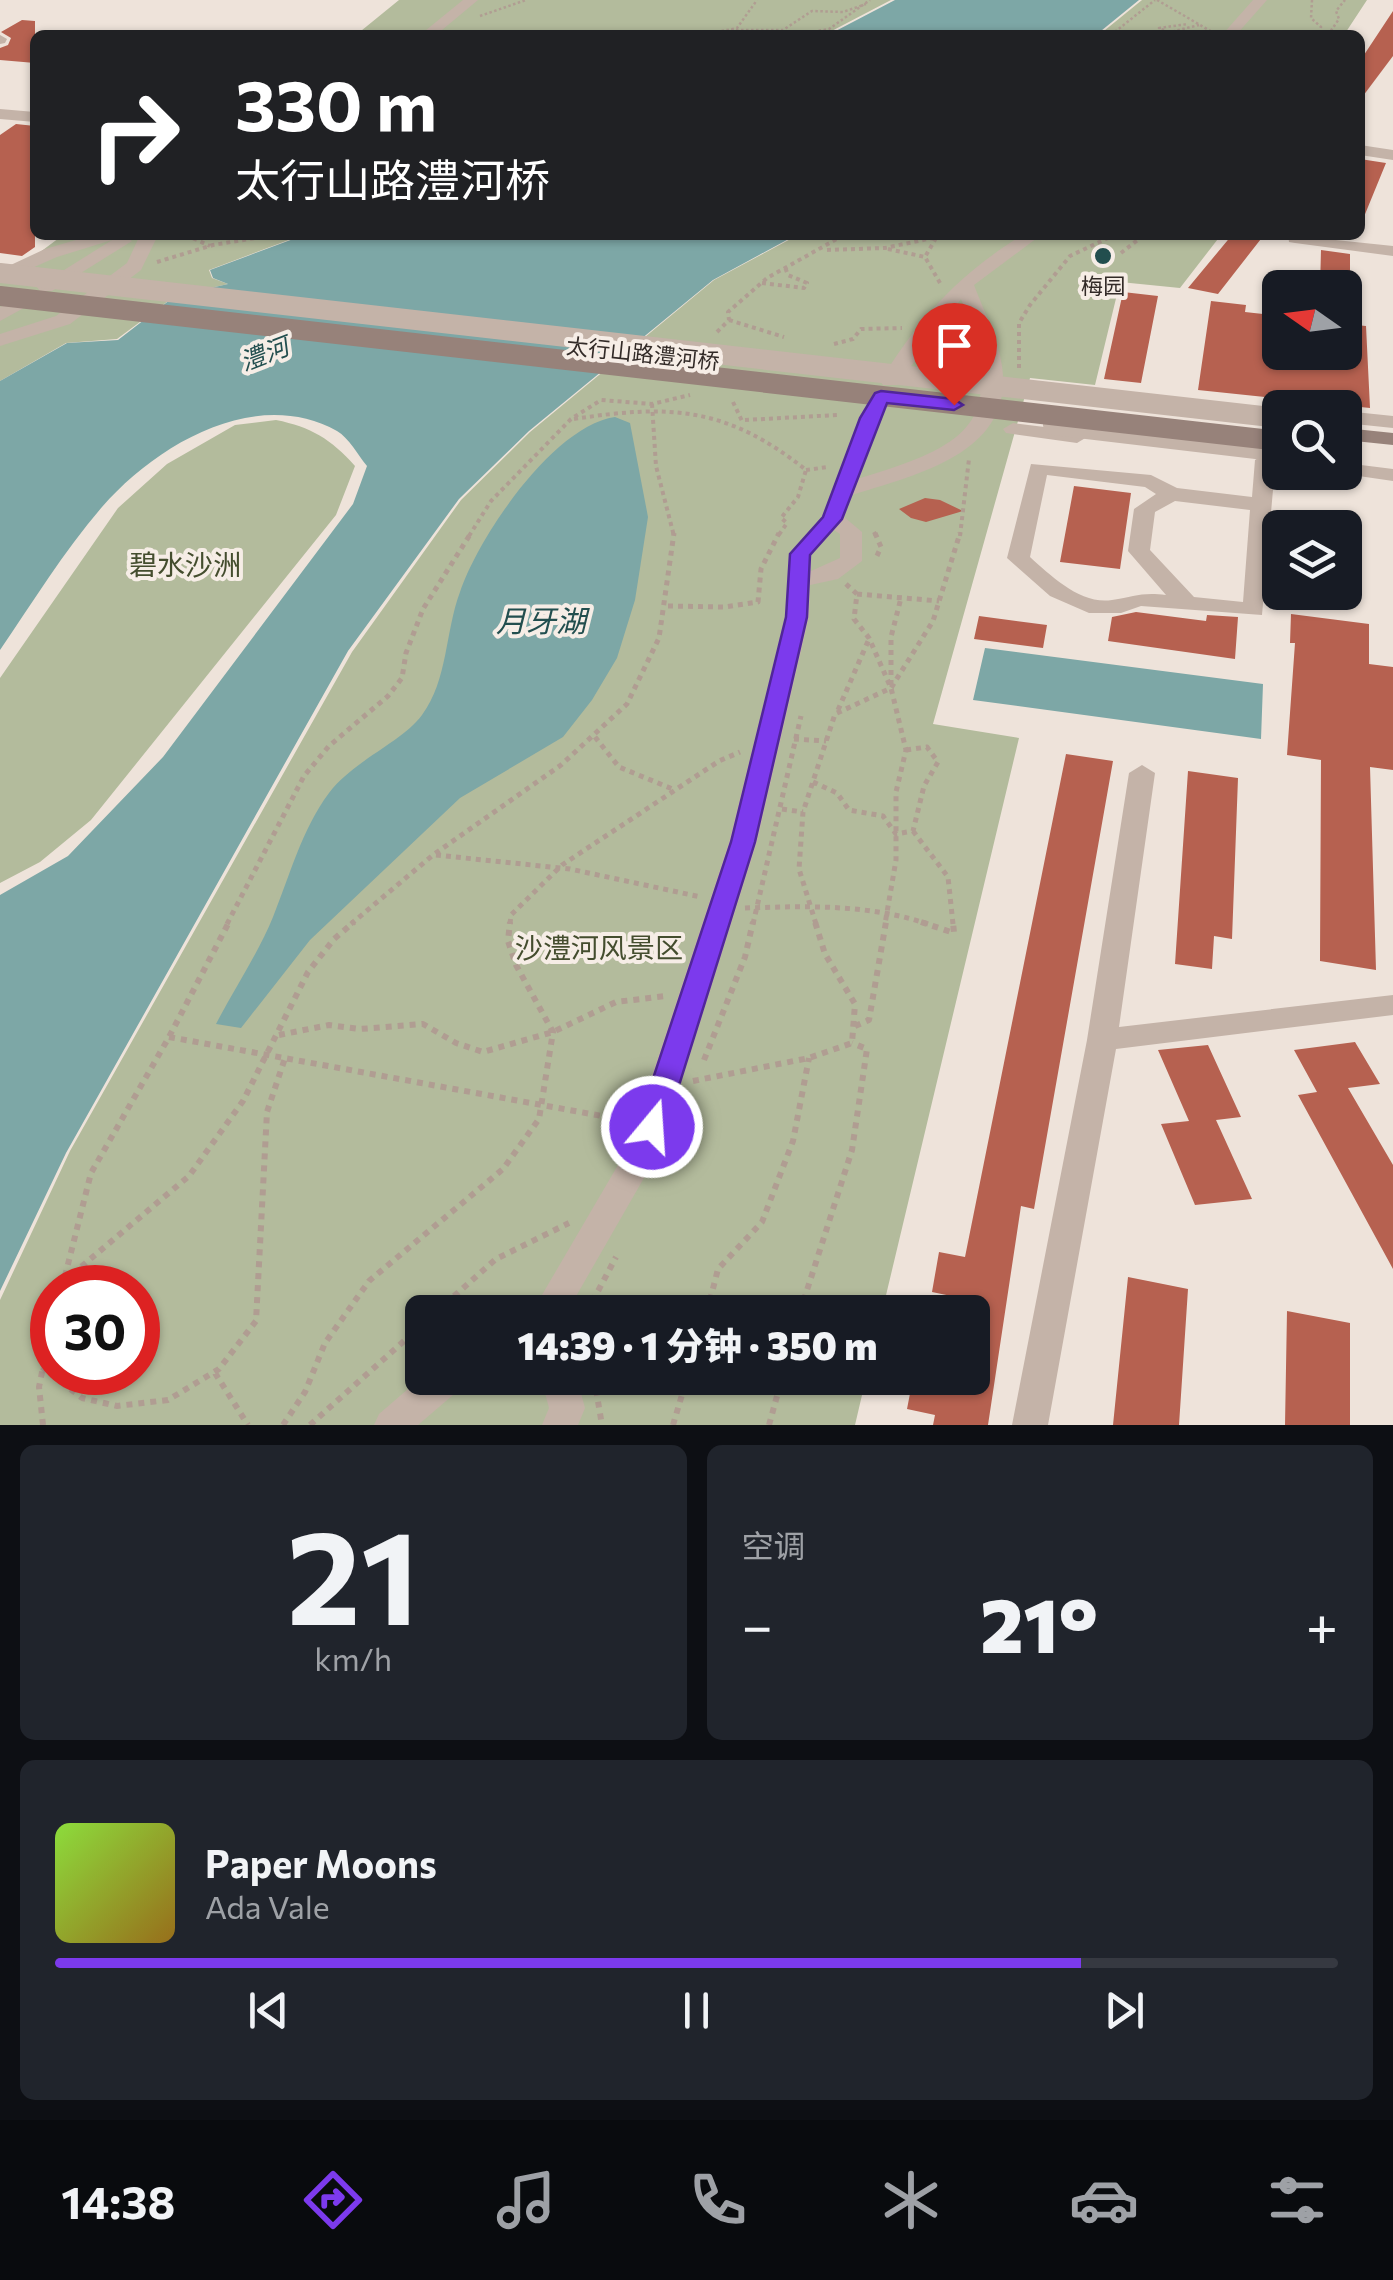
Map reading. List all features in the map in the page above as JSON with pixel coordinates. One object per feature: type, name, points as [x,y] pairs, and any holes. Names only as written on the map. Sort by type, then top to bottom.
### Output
[{"type":"main road","name":"太行山路澧河桥","points":[[4,274],[53,284],[882,395],[1262,425]]},
{"type":"main road","points":[[1362,436],[1393,439]]},
{"type":"main road","points":[[1362,451],[1393,454]]},
{"type":"street","points":[[433,30],[472,0]]},
{"type":"street","points":[[1233,30],[1260,0]]},
{"type":"street","points":[[0,114],[30,117]]},
{"type":"street","points":[[1365,151],[1393,155]]},
{"type":"street","points":[[4,274],[51,253],[94,240]]},
{"type":"street","points":[[53,284],[125,240]]},
{"type":"street","points":[[0,340],[63,320],[135,266],[147,240]]},
{"type":"street","points":[[558,1295],[644,1150],[652,1127],[724,904],[767,743],[797,617],[800,554],[832,519],[882,395],[930,328],[1003,243],[1018,248],[1027,240]]},
{"type":"street","points":[[1310,240],[1393,251]]},
{"type":"street","points":[[842,492],[962,449],[983,426],[993,376],[958,293]]},
{"type":"street","name":"太行山路澧河桥","points":[[8,305],[882,395],[1262,417]]},
{"type":"street","points":[[1019,380],[1262,407]]},
{"type":"street","name":"太行山路澧河桥","points":[[882,395],[1262,452]]},
{"type":"street","points":[[1362,419],[1393,422]]},
{"type":"street","points":[[1362,427],[1393,430]]},
{"type":"street","points":[[1013,429],[1262,453]]},
{"type":"street","points":[[1362,462],[1393,465]]},
{"type":"street","points":[[1262,505],[1171,494],[1151,481],[1038,468],[1018,558],[1057,595],[1084,603],[1124,608],[1138,600],[1254,610],[1266,490]]},
{"type":"street","points":[[1362,471],[1393,475]]},
{"type":"street","points":[[1171,494],[1145,509],[1139,551],[1186,604]]},
{"type":"street","points":[[798,581],[833,572],[851,560],[851,532],[832,519]]},
{"type":"street","points":[[1030,1425],[1102,1040],[1142,773]]},
{"type":"street","points":[[1102,1040],[1393,1005]]},
{"type":"street","points":[[392,1425],[427,1395]]},
{"type":"street","points":[[560,1425],[567,1408],[564,1395]]},
{"type":"path","points":[[474,19],[526,0]]},
{"type":"path","points":[[731,30],[743,22],[757,0]]},
{"type":"path","points":[[1117,30],[1156,0],[1179,18],[1210,30]]},
{"type":"path","points":[[1302,0],[1311,1],[1311,18],[1320,30]]},
{"type":"path","points":[[1331,30],[1339,19],[1336,11],[1344,0]]},
{"type":"path","points":[[731,30],[783,30],[812,11],[843,12],[868,2]]},
{"type":"path","points":[[825,30],[868,2]]},
{"type":"path","points":[[1175,30],[1201,24]]},
{"type":"path","points":[[1163,30],[1159,28],[1192,26]]},
{"type":"path","points":[[197,240],[210,246]]},
{"type":"path","points":[[135,266],[244,240]]},
{"type":"path","points":[[824,250],[885,248],[926,240]]},
{"type":"path","points":[[926,258],[935,240]]},
{"type":"path","points":[[1019,380],[1019,323],[1070,256],[1104,240]]},
{"type":"path","points":[[1122,253],[1138,240]]},
{"type":"path","points":[[885,248],[926,258],[958,293]]},
{"type":"path","points":[[759,282],[804,288],[807,283],[788,275],[785,267]]},
{"type":"path","points":[[728,320],[788,338]]},
{"type":"path","points":[[821,345],[853,339],[861,329],[930,328]]},
{"type":"path","points":[[745,420],[828,416],[882,395]]},
{"type":"path","points":[[571,419],[652,406],[740,422],[774,442],[806,470],[798,496],[782,518],[787,523],[764,552],[758,602],[724,608],[668,606]]},
{"type":"path","points":[[85,1265],[189,1176],[243,1100],[308,972],[334,939],[433,855],[596,737],[626,704],[659,638],[668,606],[674,526],[656,466],[652,406]]},
{"type":"path","points":[[837,713],[892,688],[932,622],[958,541],[971,461],[962,449]]},
{"type":"path","points":[[67,1265],[90,1173],[170,1037],[304,776],[329,746],[388,696],[402,678],[406,653],[423,608],[490,501]]},
{"type":"path","points":[[833,572],[857,594],[939,601]]},
{"type":"path","points":[[857,594],[854,619],[869,638],[892,688]]},
{"type":"path","points":[[855,1026],[869,1020],[888,911],[896,792],[906,750],[892,688],[891,637],[902,598]]},
{"type":"path","points":[[852,1043],[856,1004],[825,954],[799,869],[803,812],[851,679],[862,669],[869,638]]},
{"type":"path","points":[[596,737],[607,758],[628,775],[675,790]]},
{"type":"path","points":[[283,1425],[306,1392],[325,1343],[369,1280],[445,1222],[503,1169],[539,1119],[553,1032],[516,965],[508,941],[512,915],[562,865],[720,761],[767,743],[826,740]]},
{"type":"path","points":[[433,855],[562,865],[643,880],[758,910],[810,906],[888,911],[954,933],[948,877],[914,831],[924,786],[938,762],[927,747],[906,750]]},
{"type":"path","points":[[813,782],[837,794],[849,810],[882,816],[896,834]]},
{"type":"path","points":[[782,810],[803,812]]},
{"type":"path","points":[[896,834],[914,831]]},
{"type":"path","points":[[278,1035],[329,1026],[423,1024],[456,1043],[483,1052],[553,1032],[616,1002],[694,996]]},
{"type":"path","points":[[170,1037],[269,1052],[410,1082],[542,1101],[652,1127]]},
{"type":"path","points":[[664,1087],[809,1058],[852,1043],[867,1049],[866,1082],[832,1226],[806,1295]]},
{"type":"path","points":[[78,1395],[118,1406],[168,1400],[215,1372],[256,1321],[267,1112],[286,1056]]},
{"type":"path","points":[[711,1295],[718,1270],[762,1222],[792,1141],[809,1058]]},
{"type":"path","points":[[455,1295],[496,1259],[563,1224]]},
{"type":"path","points":[[310,1425],[405,1340]]},
{"type":"path","points":[[215,1372],[248,1425]]},
{"type":"path","points":[[39,1395],[42,1425]]},
{"type":"path","points":[[673,1425],[683,1395]]},
{"type":"path","points":[[769,1425],[777,1395]]},
{"type":"green space","points":[[399,0],[891,0],[834,30],[362,30]]},
{"type":"green space","points":[[1142,0],[1367,0],[1347,30],[1105,30]]},
{"type":"green space","points":[[56,240],[289,240],[209,270],[212,278],[228,284],[175,296],[117,339],[66,343],[0,381],[0,282]]},
{"type":"green space","name":"沙澧河风景区","points":[[789,240],[1217,240],[1180,288],[1120,282],[1095,385],[1030,378],[933,724],[1019,738],[886,1295],[405,1295],[405,1395],[862,1395],[855,1425],[0,1425],[0,1300],[70,1151],[352,652],[461,500],[530,432],[714,280]]},
{"type":"green space","name":"碧水沙洲","points":[[276,420],[320,436],[355,466],[336,515],[91,820],[40,862],[0,883],[0,678],[118,508],[167,464],[235,425]]},
{"type":"water","points":[[895,0],[1139,0],[1102,30],[838,30]]},
{"type":"water","name":"澧河","points":[[291,240],[787,240],[713,280],[529,431],[459,499],[348,651],[66,1153],[0,1291],[0,895],[68,856],[163,757],[353,504],[367,466],[337,431],[306,419],[274,415],[210,428],[179,443],[151,462],[102,507],[0,650],[0,381],[67,343],[118,340],[175,296],[228,284],[213,278],[210,270]]},
{"type":"water","name":"月牙湖","points":[[615,417],[630,423],[648,517],[635,600],[617,658],[592,700],[563,737],[460,798],[310,940],[241,1028],[216,1024],[267,931],[304,837],[329,793],[351,771],[413,725],[430,701],[437,687],[460,592],[501,514],[521,487],[567,440],[591,425]]},
{"type":"water","points":[[985,648],[1263,684],[1261,739],[973,700]]},
{"type":"building","points":[[1393,11],[1393,56],[1365,93],[1365,53]]},
{"type":"building","points":[[22,20],[35,21],[35,30],[30,30],[30,63],[0,60],[0,48],[8,45],[11,38],[1,32]]},
{"type":"building","points":[[16,124],[30,125],[30,240],[35,240],[35,247],[22,256],[0,253],[0,135]]},
{"type":"building","points":[[1365,160],[1386,163],[1365,214]]},
{"type":"building","points":[[1228,240],[1260,240],[1218,294],[1188,288]]},
{"type":"building","points":[[1321,250],[1350,254],[1350,270],[1320,270]]},
{"type":"building","points":[[1123,292],[1158,296],[1141,383],[1104,379]]},
{"type":"building","points":[[1211,301],[1246,305],[1245,312],[1262,314],[1262,370],[1362,370],[1362,326],[1366,326],[1370,408],[1362,407],[1362,390],[1262,390],[1262,397],[1198,390]]},
{"type":"building","points":[[1074,486],[1131,493],[1120,569],[1060,562]]},
{"type":"building","points":[[925,498],[963,511],[926,522],[899,509]]},
{"type":"building","points":[[1136,612],[1206,621],[1207,615],[1238,617],[1235,659],[1108,641],[1112,617]]},
{"type":"building","points":[[1291,614],[1369,624],[1369,664],[1393,667],[1393,770],[1370,767],[1376,970],[1320,961],[1321,760],[1287,755],[1295,643],[1290,643]]},
{"type":"building","points":[[979,616],[1047,625],[1043,648],[974,639]]},
{"type":"building","points":[[1066,754],[1113,761],[1034,1209],[1021,1206],[988,1425],[933,1425],[935,1415],[907,1409],[910,1395],[990,1395],[990,1295],[932,1292],[939,1252],[965,1257]]},
{"type":"building","points":[[1188,771],[1238,778],[1232,939],[1214,936],[1212,969],[1175,964]]},
{"type":"building","points":[[1355,1042],[1380,1084],[1348,1088],[1393,1165],[1393,1269],[1298,1095],[1317,1092],[1294,1050]]},
{"type":"building","points":[[1208,1045],[1241,1117],[1216,1120],[1252,1199],[1195,1205],[1161,1124],[1189,1121],[1158,1050]]},
{"type":"building","points":[[1128,1277],[1188,1289],[1179,1425],[1113,1425]]},
{"type":"building","points":[[1287,1311],[1350,1323],[1350,1425],[1285,1425]]},
{"type":"place","name":"梅园","points":[[1103,256]]},
{"type":"route","points":[[652,1127],[743,842],[797,617],[800,554],[832,519],[869,418],[881,396],[954,405]]}]
